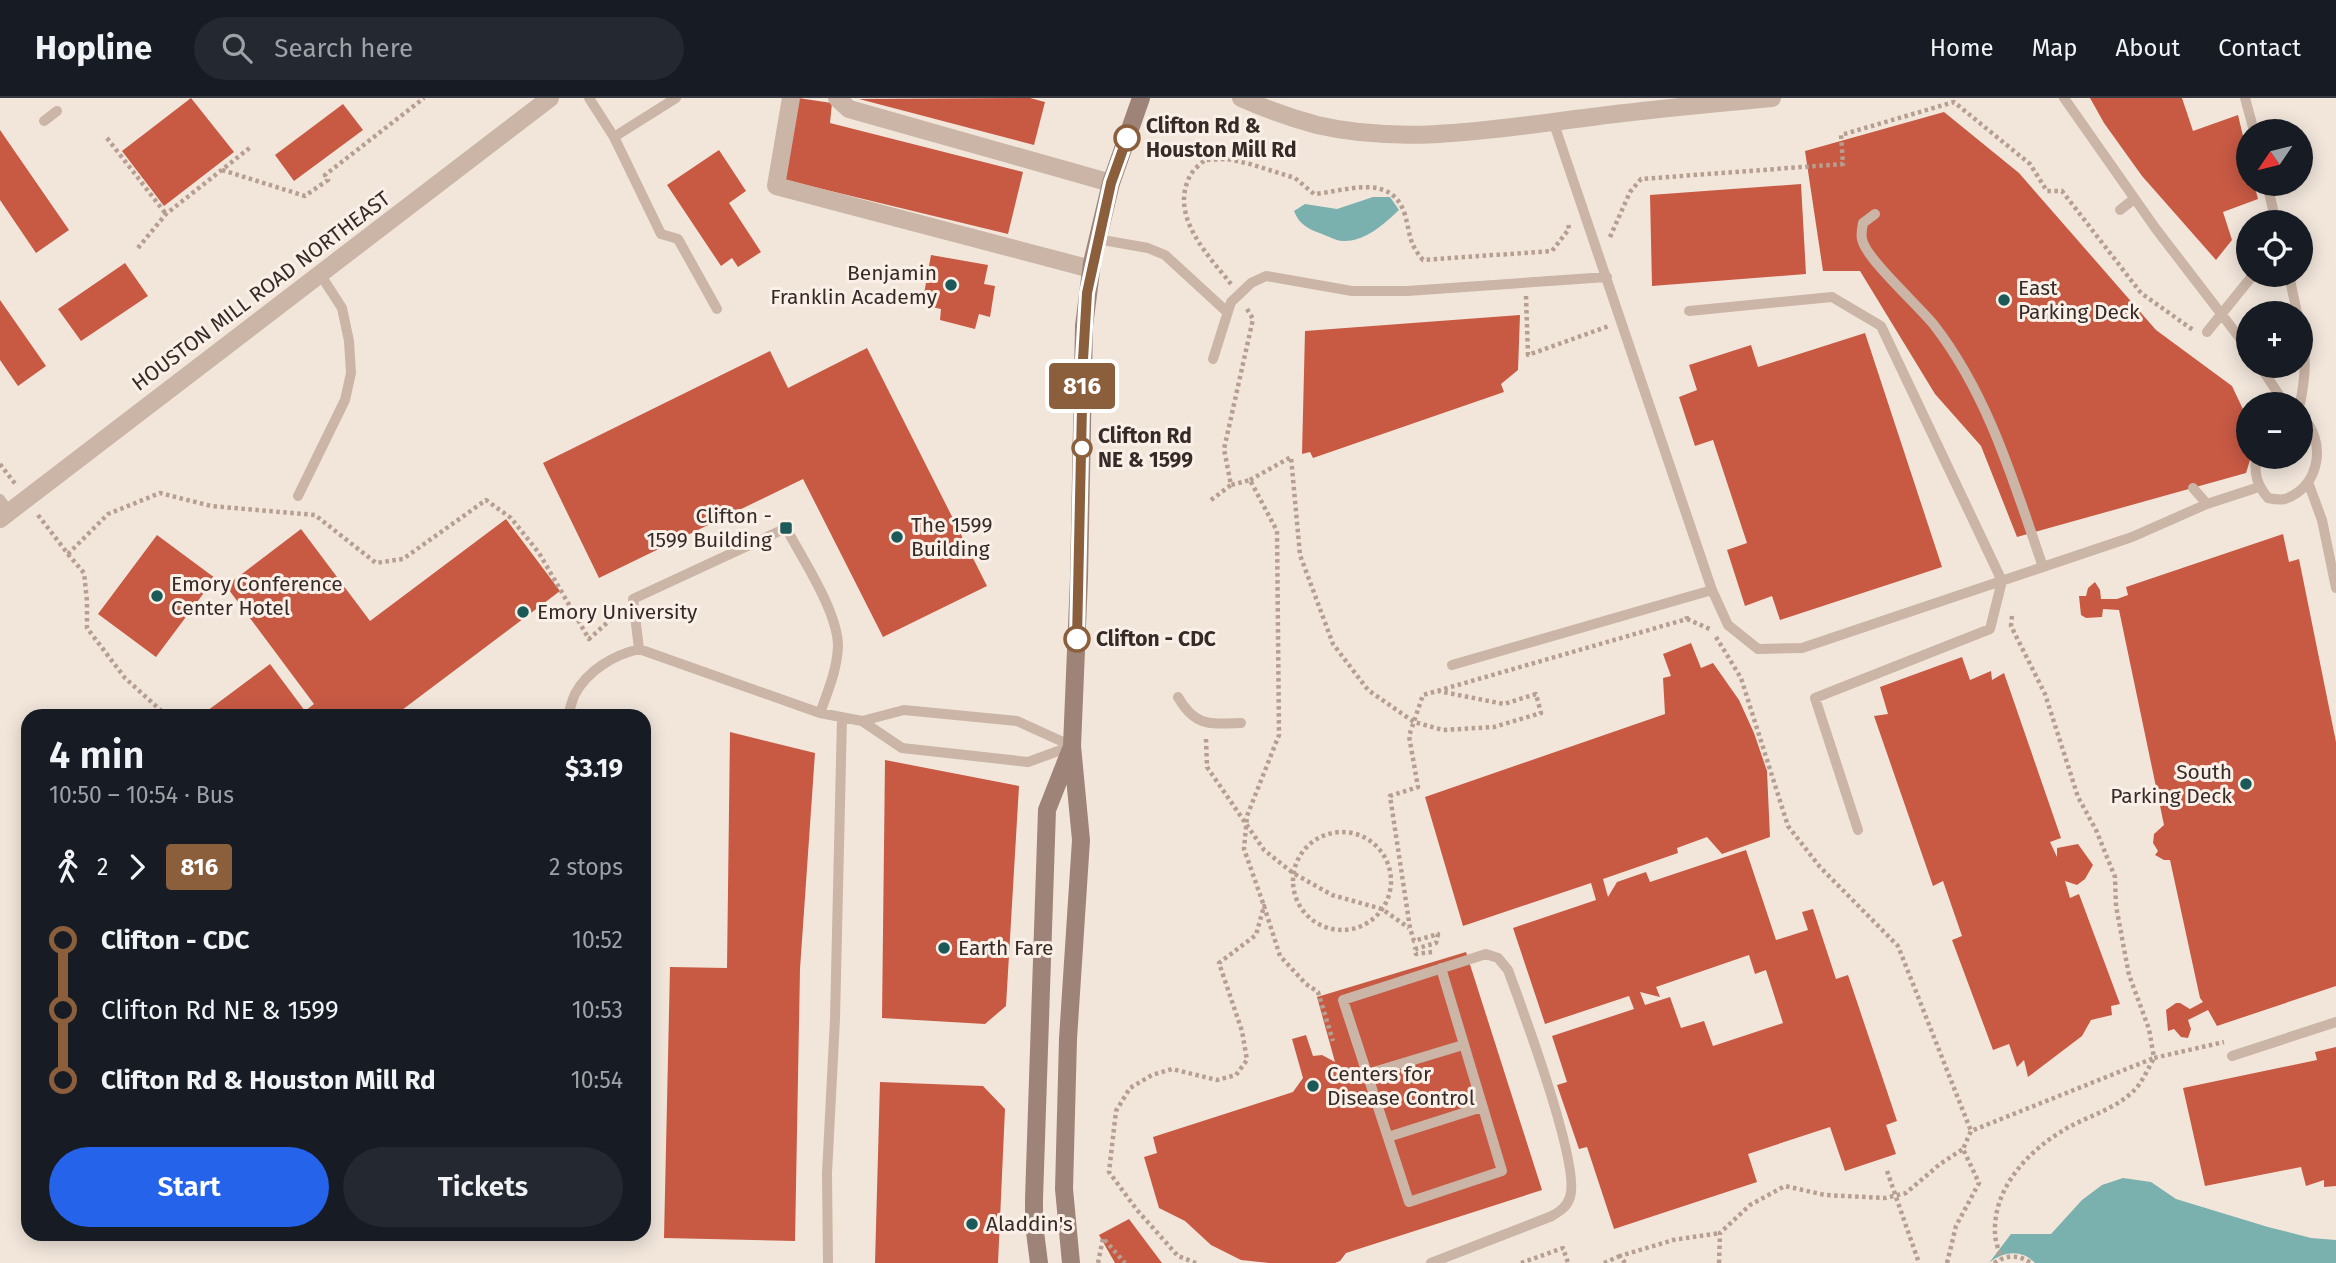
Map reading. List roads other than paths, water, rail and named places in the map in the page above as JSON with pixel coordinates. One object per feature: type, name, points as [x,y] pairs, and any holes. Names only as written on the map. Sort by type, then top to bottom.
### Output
[{"type":"main road","points":[[1071,1263],[1064,1189],[1065,1091],[1081,840],[1072,746],[1079,578],[1083,360],[1091,269],[1097,239],[1111,183],[1141,98]]},
{"type":"main road","points":[[1040,1263],[1034,1224],[1034,1199],[1047,810],[1072,746]]},
{"type":"street","points":[[791,98],[776,186],[1091,269]]},
{"type":"street","points":[[836,98],[849,109],[1111,183]]},
{"type":"street","points":[[1241,98],[1285,116],[1318,125],[1391,134],[1458,133],[1553,121],[1641,104],[1772,98]]},
{"type":"street","name":"HOUSTON MILL ROAD NORTHEAST","points":[[3,510],[320,274],[548,99]]},
{"type":"lane","points":[[590,98],[614,136],[661,233],[678,239],[717,309]]},
{"type":"lane","points":[[614,136],[676,98]]},
{"type":"lane","points":[[2064,98],[2134,199],[2236,332]]},
{"type":"lane","points":[[2245,98],[2251,119]]},
{"type":"lane","points":[[44,121],[57,111]]},
{"type":"lane","points":[[1553,121],[1712,590],[1728,625],[1758,649],[1802,648],[2132,537],[2207,504],[2259,487]]},
{"type":"lane","points":[[2120,210],[2134,199]]},
{"type":"lane","points":[[1875,214],[1863,223],[1861,240],[1878,264],[1934,325],[1958,360],[1987,413],[2009,467],[2043,567]]},
{"type":"lane","points":[[1097,239],[1148,248],[1165,255],[1226,311]]},
{"type":"lane","points":[[298,496],[345,400],[351,373],[349,341],[342,308],[320,274]]},
{"type":"lane","points":[[1213,359],[1226,311],[1238,292],[1266,276],[1352,292],[1607,277]]},
{"type":"lane","points":[[2204,334],[2243,287]]},
{"type":"lane","points":[[1689,311],[1832,297],[1881,326],[2002,581],[1990,629],[1815,698],[1858,830]]},
{"type":"lane","points":[[2255,469],[2259,487],[2268,498],[2284,499],[2308,482],[2317,462],[2313,432]]},
{"type":"lane","points":[[2308,482],[2322,520],[2336,588]]},
{"type":"lane","points":[[2193,488],[2207,504]]},
{"type":"lane","points":[[639,649],[633,599],[786,528],[821,593],[836,634],[835,672],[820,713]]},
{"type":"lane","points":[[1452,665],[1712,590]]},
{"type":"lane","points":[[570,709],[575,694],[593,672],[620,654],[639,649],[820,713],[862,721],[902,748],[1028,762],[1072,746]]},
{"type":"lane","points":[[1178,697],[1193,718],[1206,724],[1241,723]]},
{"type":"lane","points":[[862,721],[904,710],[1017,721],[1072,746]]},
{"type":"lane","points":[[828,1263],[827,1173],[835,1018],[842,717]]},
{"type":"lane","points":[[1431,1263],[1552,1216],[1565,1208],[1571,1196],[1572,1179],[1561,1132],[1508,970],[1499,958],[1486,954],[1446,966],[1343,1000],[1409,1202],[1502,1171],[1463,1045],[1446,966]]},
{"type":"lane","points":[[2232,1056],[2336,1022]]},
{"type":"lane","points":[[1367,1074],[1463,1045]]},
{"type":"lane","points":[[1388,1137],[1482,1107]]},
{"type":"water","points":[[1373,197],[1390,197],[1399,210],[1374,231],[1351,241],[1338,240],[1312,230],[1301,223],[1294,211],[1305,204],[1337,209]]},
{"type":"water","points":[[2123,1178],[2151,1182],[2176,1199],[2268,1227],[2311,1238],[2336,1240],[2336,1263],[2035,1263],[2024,1255],[2012,1253],[1989,1263],[2011,1234],[2051,1234],[2082,1200],[2102,1185]]},
{"type":"place","name":"Clifton Rd & Houston Mill Rd","points":[[1127,138]]},
{"type":"place","name":"Benjamin Franklin Academy","points":[[951,285]]},
{"type":"place","name":"East Parking Deck","points":[[2004,300]]},
{"type":"place","name":"Clifton Rd NE & 1599","points":[[1082,448]]},
{"type":"place","name":"Clifton - 1599 Building","points":[[786,528]]},
{"type":"place","name":"The 1599 Building","points":[[897,537]]},
{"type":"place","name":"Emory Conference Center Hotel","points":[[157,596]]},
{"type":"place","name":"Emory University","points":[[523,612]]},
{"type":"place","name":"Clifton - CDC","points":[[1077,639]]},
{"type":"place","name":"South Parking Deck","points":[[2246,784]]},
{"type":"place","name":"Earth Fare","points":[[944,948]]},
{"type":"place","name":"Centers for Disease Control","points":[[1313,1086]]},
{"type":"place","name":"Aladdin's","points":[[972,1224]]}]
